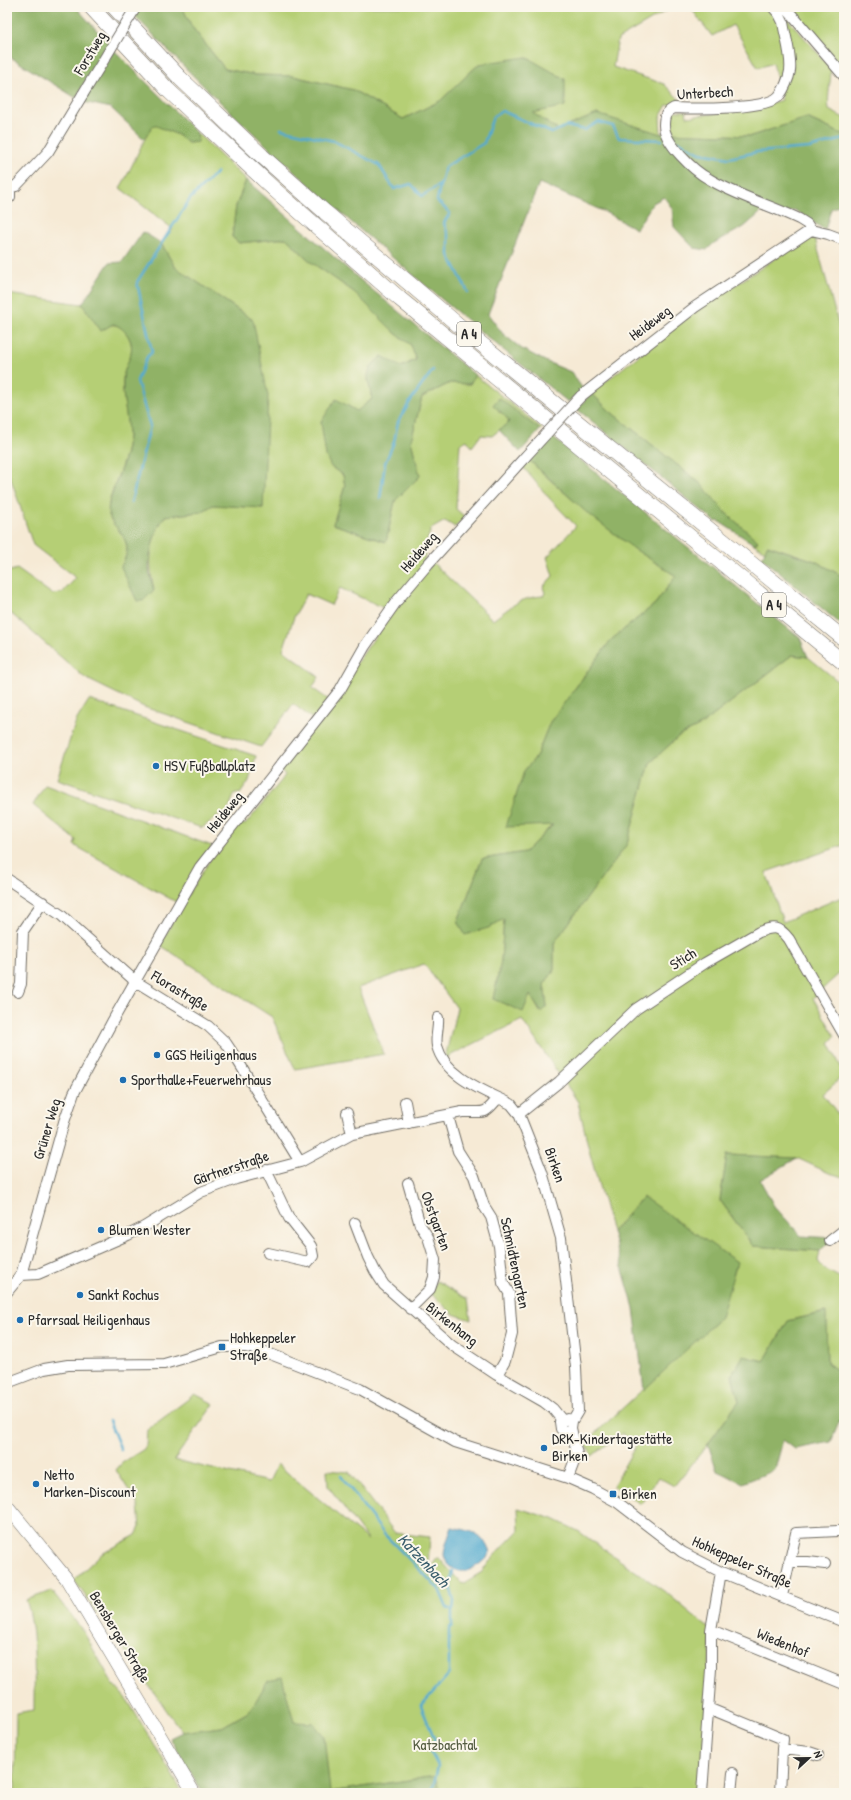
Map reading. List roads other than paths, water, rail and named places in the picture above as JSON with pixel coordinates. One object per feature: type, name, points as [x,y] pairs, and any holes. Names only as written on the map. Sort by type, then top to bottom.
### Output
[{"type":"highway","name":"A 4","points":[[91,7],[168,90],[276,191],[394,294],[844,663]]},
{"type":"highway","name":"A 4","points":[[114,7],[180,78],[262,156],[325,212],[475,339],[844,639]]},
{"type":"main road","name":"Bensberger Straße","points":[[7,1506],[66,1578],[194,1793]]},
{"type":"street","name":"Forstweg","points":[[8,187],[16,186],[48,152],[136,7]]},
{"type":"street","name":"Unterbech","points":[[773,7],[779,14],[782,22],[790,70],[785,86],[779,96],[768,102],[720,108],[674,108],[668,111],[664,117],[664,130],[669,143],[682,157],[708,179],[786,213],[806,224],[813,231]]},
{"type":"street","points":[[785,7],[844,76]]},
{"type":"street","points":[[7,200],[10,197],[8,187]]},
{"type":"street","points":[[813,231],[828,234],[844,240]]},
{"type":"street","name":"Heideweg","points":[[135,981],[200,867],[340,690],[378,626],[428,564],[581,396],[695,307],[813,231]]},
{"type":"street","name":"Florastraße","points":[[7,879],[61,915],[135,981],[216,1032],[238,1060],[300,1162]]},
{"type":"street","points":[[18,992],[22,984],[23,931],[43,902]]},
{"type":"street","name":"Stich","points":[[519,1114],[559,1082],[632,1013],[653,996],[705,962],[767,929],[775,927],[783,931],[789,939],[844,1035]]},
{"type":"street","name":"Grüner Weg","points":[[7,1292],[21,1275],[64,1122],[74,1093],[135,981]]},
{"type":"street","name":"Birken","points":[[438,1018],[436,1040],[440,1053],[446,1064],[463,1078],[511,1104],[519,1114],[542,1172],[561,1238],[576,1367],[578,1411],[567,1420],[577,1454],[568,1478]]},
{"type":"street","points":[[300,1162],[352,1134],[462,1112],[484,1113],[498,1098]]},
{"type":"street","points":[[405,1102],[409,1123]]},
{"type":"street","points":[[347,1113],[352,1134]]},
{"type":"street","name":"Schmidtengarten","points":[[448,1116],[458,1151],[474,1176],[484,1206],[491,1217],[499,1246],[503,1283],[509,1293],[512,1334],[505,1361],[497,1375]]},
{"type":"street","name":"Gärtnerstraße","points":[[21,1275],[38,1274],[133,1233],[201,1192],[266,1170],[300,1162]]},
{"type":"street","points":[[266,1170],[288,1218],[311,1246],[313,1256],[308,1262],[268,1253]]},
{"type":"street","name":"Obstgarten","points":[[408,1183],[420,1225],[428,1237],[435,1260],[434,1277],[430,1288],[410,1309]]},
{"type":"street","name":"Birkenhang","points":[[355,1223],[375,1272],[384,1285],[452,1346],[497,1375],[544,1402],[567,1420]]},
{"type":"street","points":[[830,1241],[844,1230]]},
{"type":"street","name":"Hohkeppeler Straße","points":[[7,1383],[44,1369],[68,1365],[164,1364],[213,1348],[246,1347],[260,1350],[360,1389],[455,1442],[568,1478],[593,1489],[617,1502],[682,1552],[721,1572],[844,1622]]},
{"type":"street","points":[[782,1596],[796,1533],[838,1531]]},
{"type":"street","points":[[789,1562],[825,1564]]},
{"type":"street","points":[[702,1793],[711,1669],[711,1630],[721,1572]]},
{"type":"street","name":"Wiedenhof","points":[[711,1630],[844,1684]]},
{"type":"street","points":[[708,1708],[783,1740],[780,1793]]},
{"type":"street","points":[[782,1749],[809,1752],[818,1755]]},
{"type":"street","points":[[731,1793],[732,1773]]},
{"type":"water","points":[[452,1527],[480,1536],[484,1540],[490,1553],[483,1561],[469,1570],[458,1571],[451,1567],[446,1561],[444,1554],[445,1547]]},
{"type":"waterway","points":[[281,129],[334,141],[379,165],[394,189],[411,184],[422,196],[441,184],[445,167],[484,143],[493,117],[502,111],[552,133],[566,126],[585,130],[598,122],[613,126],[619,138],[662,140]]},
{"type":"waterway","points":[[678,141],[700,153],[729,158],[757,152],[809,148],[844,139]]},
{"type":"waterway","points":[[131,503],[150,426],[137,381],[147,357],[152,352],[137,282],[190,199],[217,172]]},
{"type":"waterway","points":[[440,185],[437,201],[450,213],[444,223],[449,238],[449,255],[468,292]]},
{"type":"waterway","points":[[380,499],[385,463],[394,442],[398,422],[411,400],[433,370]]},
{"type":"waterway","points":[[109,1421],[121,1450]]},
{"type":"waterway","name":"Katzenbach","points":[[341,1476],[384,1534],[439,1589],[447,1608],[452,1610],[452,1626],[449,1628],[449,1674],[421,1706],[435,1740],[428,1747],[438,1766],[433,1788],[437,1793]]},
{"type":"waterway","points":[[453,1571],[450,1586],[454,1601],[453,1610]]},
{"type":"place","name":"HSV Fußballplatz","points":[[156,766]]},
{"type":"place","name":"GGS Heiligenhaus","points":[[157,1055]]},
{"type":"place","name":"Sporthalle+Feuerwehrhaus","points":[[123,1080]]},
{"type":"place","name":"Blumen Wester","points":[[101,1230]]},
{"type":"place","name":"Sankt Rochus","points":[[80,1295]]},
{"type":"place","name":"Pfarrsaal Heiligenhaus","points":[[20,1320]]},
{"type":"place","name":"Hohkeppeler Straße","points":[[222,1347]]},
{"type":"place","name":"DRK-Kindertagestätte Birken","points":[[544,1448]]},
{"type":"place","name":"Netto Marken-Discount","points":[[36,1484]]},
{"type":"place","name":"Birken","points":[[613,1494]]},
{"type":"park label","name":"Katzbachtal","points":[[445,1745]]}]
